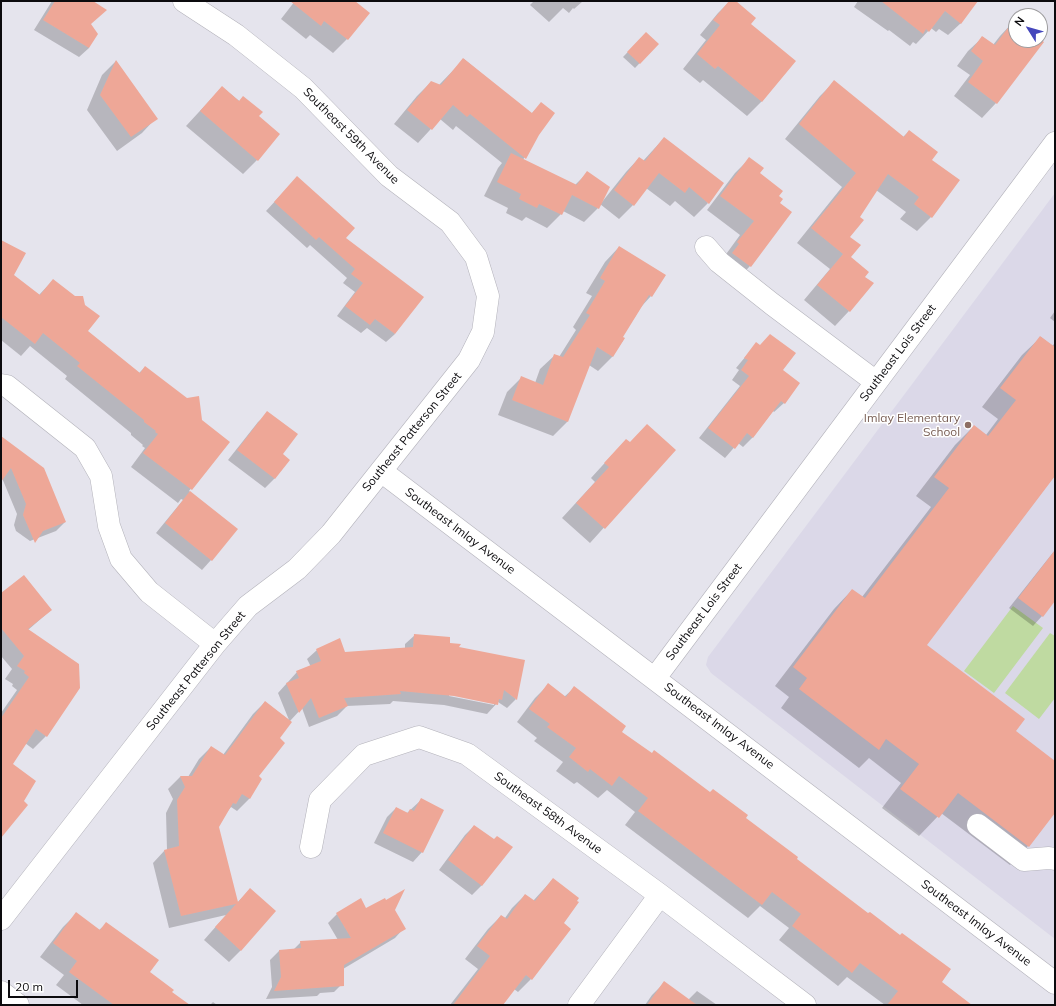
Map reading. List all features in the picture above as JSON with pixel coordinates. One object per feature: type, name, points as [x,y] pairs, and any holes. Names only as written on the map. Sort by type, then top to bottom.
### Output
[{"type":"street","name":"Southeast 59th Avenue","points":[[184,1],[236,35],[303,88],[389,176],[450,222],[476,257],[488,296]]},
{"type":"street","name":"Southeast Lois Street","points":[[655,678],[1055,143]]},
{"type":"street","points":[[706,247],[719,262],[876,382]]},
{"type":"street","name":"Southeast Patterson Street","points":[[1,919],[215,644],[248,606],[297,569],[330,534],[469,360],[484,332],[488,296]]},
{"type":"street","points":[[1,385],[7,386],[85,448],[100,476],[109,526],[121,559],[149,592],[215,644]]},
{"type":"street","name":"Southeast Imlay Avenue","points":[[381,471],[1055,983]]},
{"type":"street","name":"Southeast 58th Avenue","points":[[311,847],[320,800],[364,755],[419,737],[467,754],[660,895],[805,1005]]},
{"type":"street","points":[[978,825],[1024,860],[1048,858],[1055,859]]},
{"type":"street","points":[[579,1005],[660,895]]},
{"type":"street","points":[[1,992],[18,1005]]},
{"type":"shaded area","name":"Imlay Elementary School","points":[[1055,193],[1055,939],[711,673],[706,665],[708,657]]},
{"type":"green space","points":[[1013,606],[1043,628],[994,693],[964,671]]},
{"type":"green space","points":[[1050,633],[1055,636],[1055,698],[1039,719],[1005,693]]},
{"type":"building","points":[[55,1],[93,1],[107,10],[91,24],[98,34],[89,48],[43,20]]},
{"type":"building","points":[[290,1],[355,1],[370,13],[348,40],[324,21],[321,26]]},
{"type":"building","points":[[729,1],[736,1],[756,18],[751,24],[796,61],[762,102],[718,66],[715,69],[697,54],[720,25],[713,20]]},
{"type":"building","points":[[881,1],[978,1],[961,24],[945,11],[929,32],[926,29],[923,34]]},
{"type":"building","points":[[1008,28],[1008,48],[1039,48],[997,104],[968,82],[983,61],[971,51],[982,36],[995,45]]},
{"type":"building","points":[[646,32],[659,44],[640,64],[627,52]]},
{"type":"building","points":[[463,58],[532,113],[541,102],[555,113],[539,135],[526,159],[470,114],[467,117],[453,105],[432,130],[407,110],[431,81],[441,85]]},
{"type":"building","points":[[116,60],[158,119],[131,137],[100,95]]},
{"type":"building","points":[[834,80],[904,137],[909,130],[938,152],[932,160],[960,180],[932,218],[914,204],[919,197],[888,174],[860,217],[864,220],[850,237],[861,245],[851,257],[869,272],[865,277],[874,283],[850,312],[817,285],[843,254],[811,228],[856,173],[799,124]]},
{"type":"building","points":[[222,86],[239,101],[243,96],[263,112],[259,116],[280,134],[258,161],[200,111]]},
{"type":"building","points":[[664,137],[724,183],[709,204],[689,187],[685,193],[659,173],[634,206],[614,190],[639,157],[645,161]]},
{"type":"building","points":[[511,153],[577,185],[587,171],[610,187],[599,209],[572,195],[562,215],[539,204],[537,208],[519,199],[521,194],[497,182]]},
{"type":"building","points":[[749,157],[764,168],[760,173],[783,191],[779,196],[783,199],[780,203],[792,212],[751,267],[732,253],[739,244],[737,242],[754,221],[720,196]]},
{"type":"building","points":[[297,176],[355,228],[346,238],[424,297],[395,334],[375,319],[370,325],[345,306],[363,283],[351,274],[355,269],[319,237],[316,240],[274,202]]},
{"type":"building","points":[[1,240],[26,253],[14,275],[40,295],[53,279],[75,296],[83,296],[85,305],[100,316],[88,331],[140,373],[145,366],[187,398],[199,396],[202,420],[230,442],[192,490],[143,453],[158,434],[144,422],[144,420],[77,366],[80,363],[43,333],[35,344],[1,317]]},
{"type":"building","points":[[619,246],[666,275],[652,297],[649,295],[623,337],[625,338],[613,357],[597,347],[568,422],[512,400],[521,376],[543,385],[554,354],[563,357],[590,315],[586,313],[605,281],[600,278]]},
{"type":"building","points":[[770,334],[796,353],[783,370],[800,383],[785,404],[781,401],[753,438],[747,433],[735,449],[708,428],[749,376],[741,370],[748,360],[744,358],[756,342],[760,345]]},
{"type":"building","points":[[1040,336],[1055,347],[1055,476],[927,645],[1025,719],[1016,731],[1055,761],[1055,813],[1029,847],[958,793],[939,818],[900,789],[919,764],[886,739],[879,750],[799,689],[807,678],[793,667],[852,589],[865,598],[949,488],[934,477],[974,425],[988,436],[1016,400],[1000,388]]},
{"type":"building","points":[[267,411],[298,434],[283,454],[290,460],[275,479],[237,450]]},
{"type":"building","points":[[647,424],[676,450],[605,529],[576,503],[609,467],[604,463],[626,439],[630,442]]},
{"type":"building","points":[[1,436],[44,468],[66,522],[43,531],[35,543],[23,515],[26,504],[11,468],[1,482]]},
{"type":"building","points":[[190,491],[238,529],[212,561],[165,523]]},
{"type":"building","points":[[1055,550],[1055,601],[1043,617],[1018,598]]},
{"type":"building","points":[[24,575],[52,610],[28,629],[79,664],[80,688],[47,737],[36,729],[13,764],[36,781],[24,801],[28,805],[1,838],[1,718],[29,677],[24,673],[25,671],[17,666],[24,656],[1,628],[1,593]]},
{"type":"building","points":[[414,634],[450,637],[450,643],[461,644],[459,647],[525,660],[517,700],[504,690],[502,700],[499,699],[498,705],[454,696],[400,691],[401,694],[344,698],[348,706],[319,718],[311,698],[299,713],[286,683],[299,678],[296,671],[321,661],[316,649],[340,638],[345,652],[413,647]]},
{"type":"building","points":[[548,683],[566,697],[574,686],[626,726],[622,732],[652,753],[654,750],[710,792],[713,789],[748,815],[746,818],[798,857],[797,859],[868,913],[870,912],[900,935],[902,933],[951,969],[942,982],[972,1005],[887,1005],[898,991],[860,963],[852,973],[792,926],[801,914],[772,892],[762,905],[638,811],[648,798],[619,776],[612,786],[590,769],[588,772],[569,757],[576,748],[547,727],[550,724],[529,709]]},
{"type":"building","points":[[265,701],[292,722],[280,738],[285,743],[259,776],[262,779],[250,799],[242,794],[236,804],[233,803],[219,827],[238,902],[250,888],[276,911],[241,951],[215,927],[236,904],[181,916],[164,850],[179,846],[177,800],[185,787],[180,776],[192,776],[211,746],[225,755]]},
{"type":"building","points":[[421,798],[444,810],[423,853],[383,833],[396,807],[408,813],[410,809],[414,811]]},
{"type":"building","points":[[474,825],[494,839],[497,836],[513,847],[482,886],[448,860]]},
{"type":"building","points":[[553,878],[579,898],[577,901],[579,902],[564,923],[571,929],[532,980],[526,975],[503,1005],[453,1005],[490,956],[477,946],[501,915],[507,919],[525,894],[535,901]]},
{"type":"building","points":[[405,889],[395,910],[406,929],[344,965],[344,986],[274,991],[281,977],[279,950],[301,948],[300,941],[351,938],[336,913],[361,898],[366,908],[385,898],[386,900]]},
{"type":"building","points":[[76,912],[100,930],[106,922],[159,960],[150,972],[174,990],[172,992],[190,1005],[114,1005],[69,972],[77,961],[53,943]]},
{"type":"building","points":[[664,981],[697,1005],[647,1005]]},
{"type":"place","name":"Imlay Elementary School","points":[[968,425]]}]
